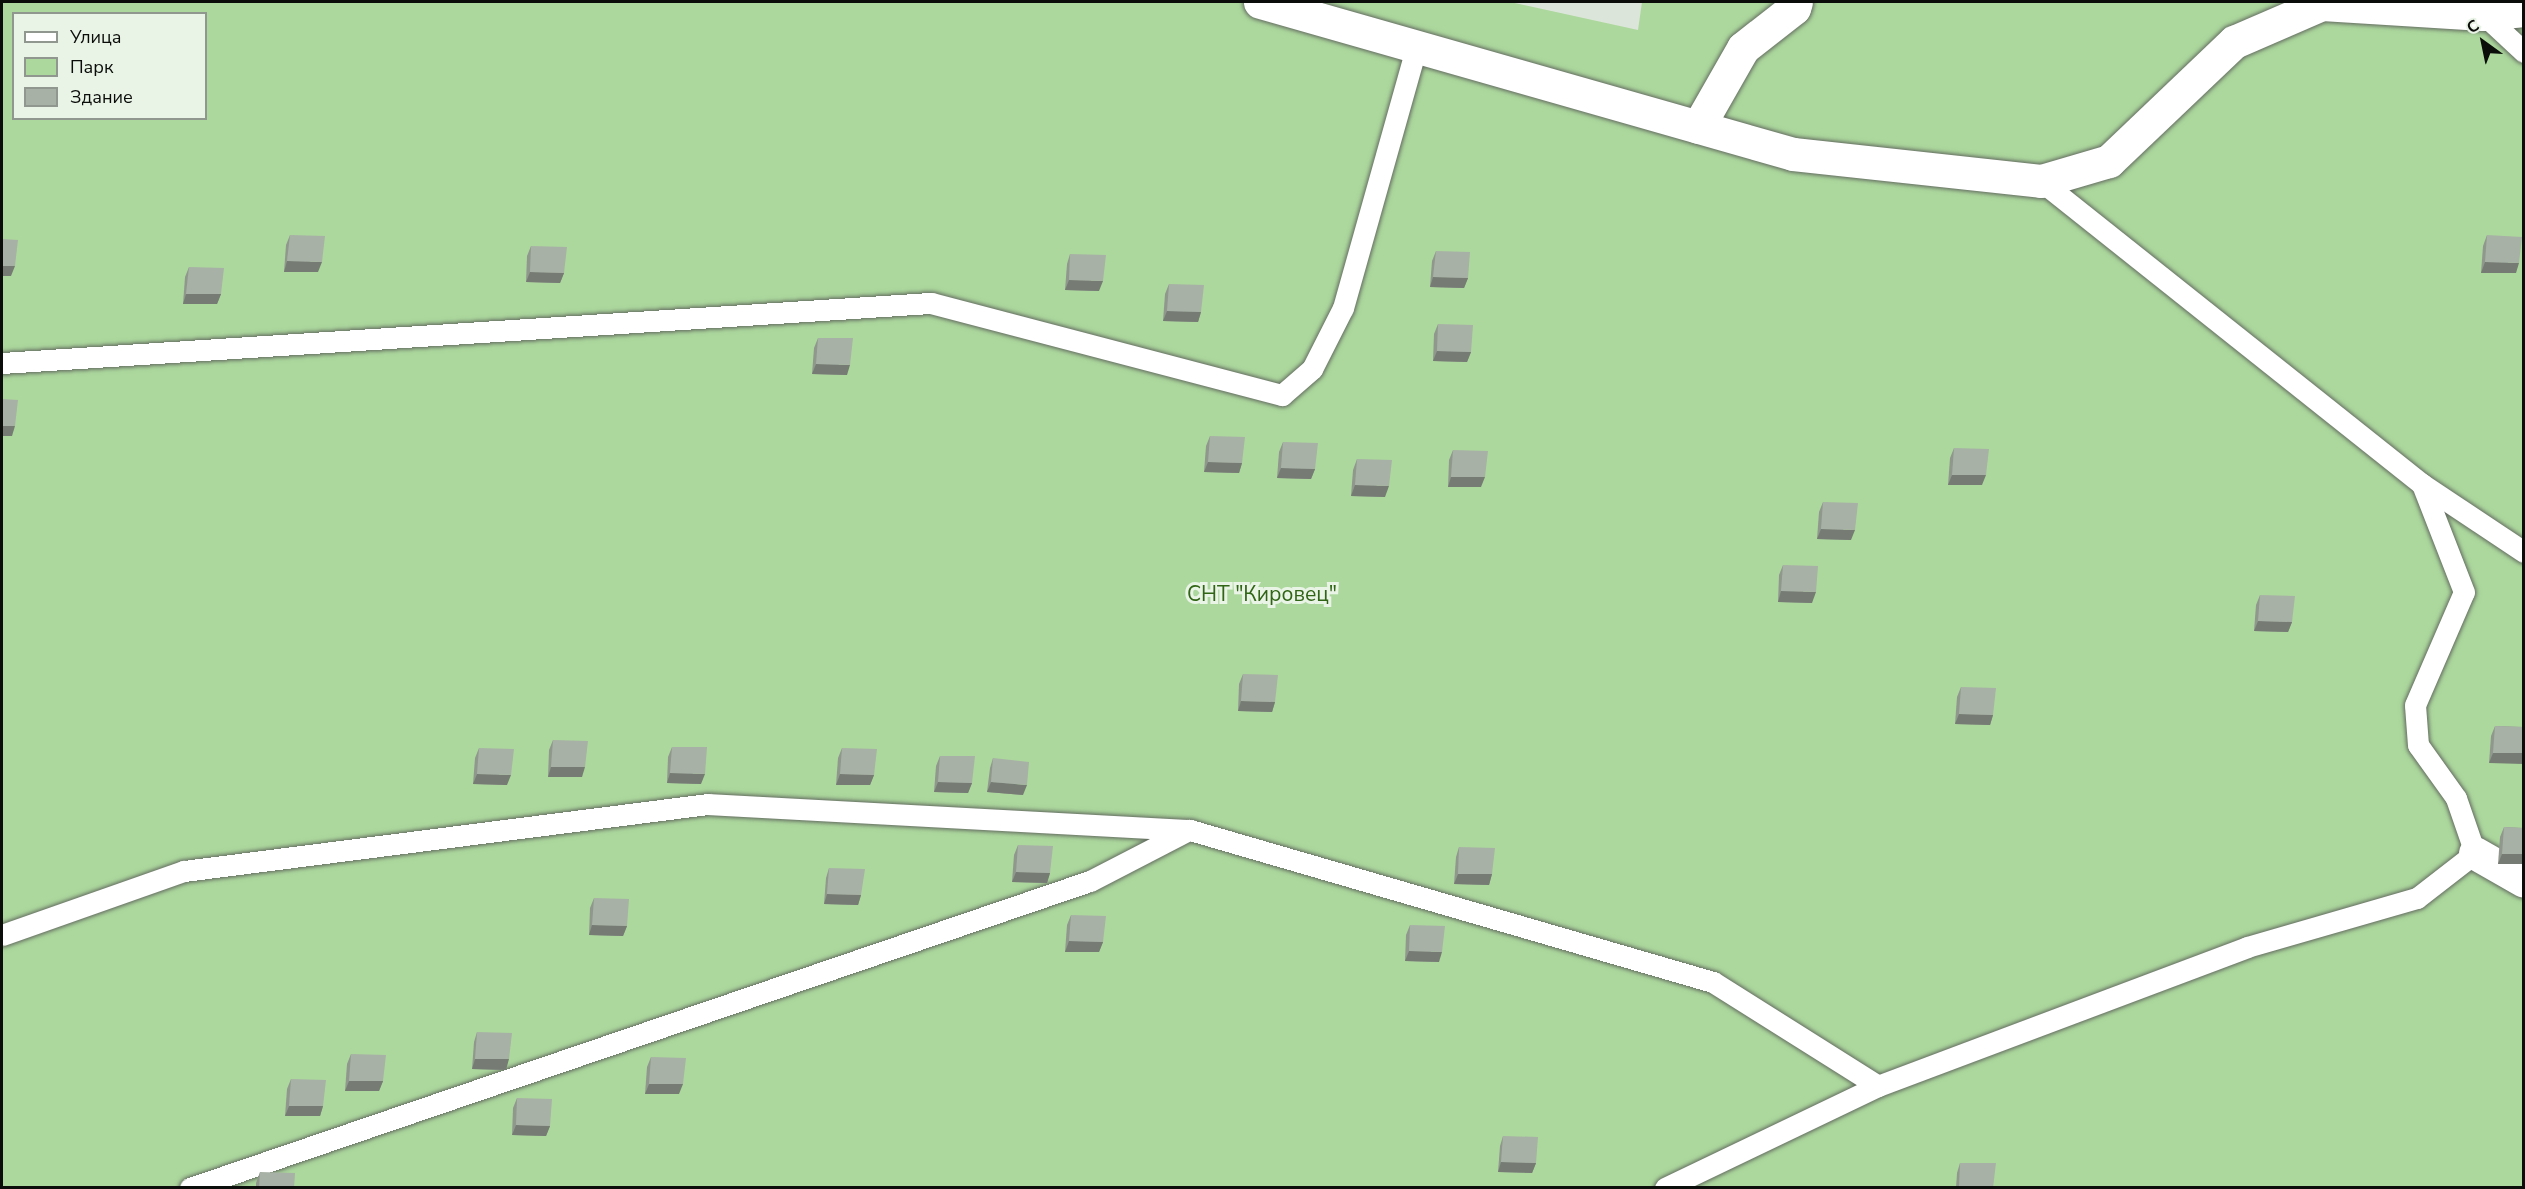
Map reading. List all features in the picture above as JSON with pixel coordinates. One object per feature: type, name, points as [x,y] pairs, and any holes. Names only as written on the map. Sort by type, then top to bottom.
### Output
[{"type":"street","points":[[1260,2],[1416,49],[1793,154],[2041,182],[2109,161],[2234,42],[2322,4],[2482,14],[2523,10]]},
{"type":"street","points":[[1698,127],[1743,48],[1794,8],[1796,2]]},
{"type":"street","points":[[2475,853],[2523,881]]},
{"type":"lane","points":[[2482,14],[2523,52]]},
{"type":"lane","points":[[2,363],[931,303],[1282,396],[1312,369],[1343,308],[1416,49]]},
{"type":"lane","points":[[2041,182],[2422,484],[2523,552]]},
{"type":"lane","points":[[1665,1188],[1878,1086],[2247,947],[2417,898],[2475,853],[2456,798],[2418,745],[2415,705],[2464,592],[2422,484]]},
{"type":"lane","points":[[2,935],[184,871],[708,804],[1190,830],[1713,982],[1878,1086]]},
{"type":"lane","points":[[190,1188],[1090,881],[1190,830]]},
{"type":"green space","name":"СНТ \"Кировец\"","points":[[2,2],[1510,2],[1638,30],[1642,2],[2523,2],[2523,1187],[2,1188]]},
{"type":"building","points":[[290,235],[325,236],[322,262],[287,261]]},
{"type":"building","points":[[2487,235],[2522,237],[2519,263],[2485,262]]},
{"type":"building","points":[[2,239],[18,240],[15,266],[2,266]]},
{"type":"building","points":[[531,246],[567,247],[564,273],[530,272]]},
{"type":"building","points":[[1436,251],[1470,252],[1468,278],[1433,277]]},
{"type":"building","points":[[1070,254],[1106,255],[1103,281],[1069,280]]},
{"type":"building","points":[[189,267],[224,268],[221,294],[186,294]]},
{"type":"building","points":[[1169,284],[1204,285],[1201,312],[1167,311]]},
{"type":"building","points":[[1438,324],[1473,325],[1471,352],[1437,351]]},
{"type":"building","points":[[818,338],[853,338],[850,365],[816,364]]},
{"type":"building","points":[[2,399],[18,400],[15,426],[2,426]]},
{"type":"building","points":[[1210,436],[1245,437],[1242,463],[1208,462]]},
{"type":"building","points":[[1283,442],[1318,443],[1315,469],[1281,468]]},
{"type":"building","points":[[1954,448],[1989,449],[1986,475],[1952,475]]},
{"type":"building","points":[[1453,450],[1488,451],[1485,477],[1451,477]]},
{"type":"building","points":[[1357,459],[1392,460],[1389,486],[1355,485]]},
{"type":"building","points":[[1823,502],[1858,503],[1855,530],[1821,529]]},
{"type":"building","points":[[1783,565],[1818,566],[1816,592],[1781,591]]},
{"type":"building","points":[[2260,595],[2295,596],[2292,622],[2258,621]]},
{"type":"building","points":[[1243,674],[1278,675],[1275,702],[1241,701]]},
{"type":"building","points":[[1961,687],[1996,688],[1993,715],[1959,714]]},
{"type":"building","points":[[2495,726],[2523,727],[2523,753],[2493,753]]},
{"type":"building","points":[[553,740],[588,741],[585,767],[551,767]]},
{"type":"building","points":[[672,747],[707,747],[705,774],[670,773]]},
{"type":"building","points":[[479,748],[514,749],[511,775],[477,774]]},
{"type":"building","points":[[842,748],[877,749],[874,775],[840,774]]},
{"type":"building","points":[[940,756],[975,756],[972,783],[938,782]]},
{"type":"building","points":[[993,758],[1029,762],[1027,785],[991,782]]},
{"type":"building","points":[[2504,827],[2523,828],[2523,854],[2502,854]]},
{"type":"building","points":[[1018,845],[1053,846],[1050,873],[1016,872]]},
{"type":"building","points":[[1459,847],[1495,848],[1492,874],[1458,874]]},
{"type":"building","points":[[829,868],[865,869],[861,895],[827,894]]},
{"type":"building","points":[[594,898],[629,899],[627,926],[592,925]]},
{"type":"building","points":[[1071,915],[1106,916],[1103,942],[1069,941]]},
{"type":"building","points":[[1410,925],[1445,926],[1442,952],[1409,951]]},
{"type":"building","points":[[477,1032],[512,1033],[509,1059],[475,1059]]},
{"type":"building","points":[[351,1054],[386,1055],[383,1081],[349,1081]]},
{"type":"building","points":[[651,1057],[686,1058],[683,1084],[649,1084]]},
{"type":"building","points":[[291,1079],[326,1080],[323,1106],[289,1106]]},
{"type":"building","points":[[517,1098],[552,1099],[550,1126],[516,1125]]},
{"type":"building","points":[[1503,1136],[1538,1137],[1536,1163],[1501,1162]]},
{"type":"building","points":[[1960,1163],[1996,1163],[1993,1188],[1959,1188]]},
{"type":"building","points":[[260,1172],[295,1173],[294,1188],[259,1188]]}]
